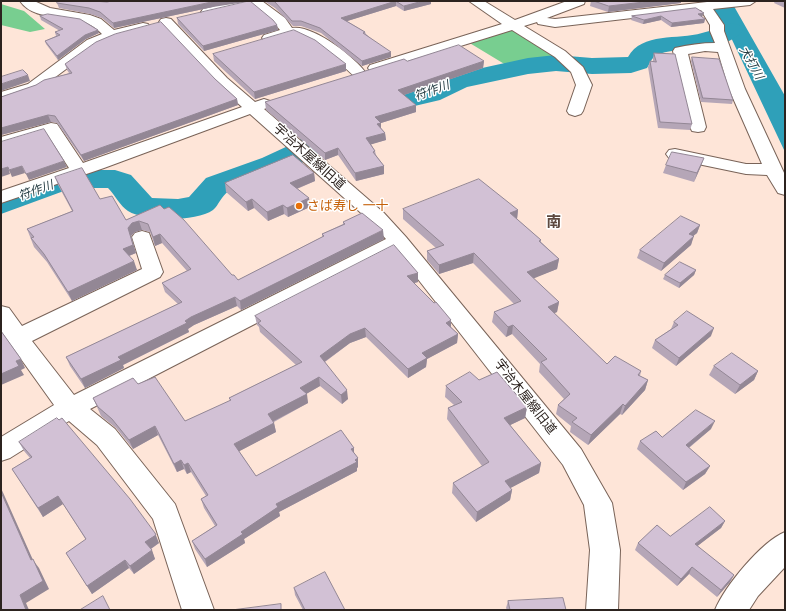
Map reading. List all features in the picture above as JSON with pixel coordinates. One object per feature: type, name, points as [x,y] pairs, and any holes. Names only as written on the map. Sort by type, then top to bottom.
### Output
[{"type":"street","points":[[1,97],[33,87],[92,44],[111,35],[95,21],[84,17],[38,9],[26,1]]},
{"type":"street","points":[[195,15],[250,1],[280,21],[289,33]]},
{"type":"street","points":[[475,1],[512,26],[560,54],[578,70],[584,85],[575,111]]},
{"type":"street","points":[[344,78],[512,26],[579,1]]},
{"type":"street","points":[[532,19],[555,23],[750,1]]},
{"type":"street","points":[[707,6],[717,25],[720,40],[727,56],[737,89],[773,170],[785,189]]},
{"type":"street","name":"宇治木屋線旧道","points":[[111,35],[172,20],[200,59],[222,81],[377,217],[399,241],[572,457],[598,503],[605,550],[602,610]]},
{"type":"street","points":[[254,43],[289,33],[302,32],[323,43],[359,73]]},
{"type":"street","points":[[698,127],[680,51],[705,47],[720,40]]},
{"type":"street","points":[[200,59],[218,52]]},
{"type":"street","points":[[1,197],[276,100]]},
{"type":"street","points":[[1,142],[51,128],[79,170]]},
{"type":"street","points":[[673,154],[746,169],[773,170]]},
{"type":"street","points":[[18,338],[153,272],[142,237]]},
{"type":"street","points":[[1,450],[70,408],[399,241]]},
{"type":"street","points":[[1,314],[52,386],[70,408],[106,437],[165,513],[197,610]]},
{"type":"street","points":[[731,610],[747,586],[785,546]]},
{"type":"green space","points":[[1,4],[24,11],[45,29],[30,32],[1,25]]},
{"type":"green space","points":[[513,27],[533,39],[559,61],[511,68],[468,42]]},
{"type":"water","name":"犬打川","points":[[707,1],[731,1],[785,96],[785,152],[726,27]]},
{"type":"building","points":[[58,1],[216,1],[113,23],[100,12],[89,8],[57,3]]},
{"type":"building","points":[[250,1],[277,25],[203,46],[177,18]]},
{"type":"building","points":[[272,1],[396,1],[341,18],[365,32],[363,33],[391,52],[362,61],[320,28],[301,21],[292,21],[275,2]]},
{"type":"building","points":[[396,1],[423,1],[404,6]]},
{"type":"building","points":[[594,1],[653,1],[609,6]]},
{"type":"building","points":[[696,8],[704,13],[698,14],[705,19],[672,23],[661,16],[644,20],[632,16]]},
{"type":"building","points":[[48,14],[80,19],[98,30],[85,35],[57,56],[45,41],[60,35],[55,32],[63,29],[40,16]]},
{"type":"building","points":[[161,22],[215,79],[237,99],[81,155],[55,116],[48,115],[1,128],[1,97],[36,85],[44,80],[72,73],[65,64],[96,42],[115,34]]},
{"type":"building","points":[[294,30],[315,40],[346,64],[254,92],[213,54]]},
{"type":"building","points":[[459,45],[484,61],[398,90],[416,105],[375,117],[381,123],[377,124],[385,133],[366,138],[375,151],[373,152],[384,166],[355,173],[338,148],[325,153],[265,102],[404,59],[407,61]]},
{"type":"building","points":[[654,53],[675,54],[692,124],[660,122],[650,61],[656,62]]},
{"type":"building","points":[[692,57],[719,59],[733,100],[703,98]]},
{"type":"building","points":[[23,70],[28,75],[1,84],[1,77]]},
{"type":"building","points":[[44,129],[64,161],[26,174],[22,166],[9,170],[8,167],[1,169],[1,142]]},
{"type":"building","points":[[672,152],[704,158],[697,173],[666,165]]},
{"type":"building","points":[[293,155],[314,173],[290,183],[309,198],[287,208],[283,205],[267,212],[252,199],[246,202],[225,183]]},
{"type":"building","points":[[82,168],[100,199],[112,196],[126,220],[160,205],[164,209],[169,207],[184,220],[238,280],[324,236],[322,234],[345,224],[343,222],[362,213],[383,230],[240,301],[235,297],[191,317],[185,321],[187,323],[118,357],[121,360],[81,379],[66,357],[182,302],[162,283],[191,269],[160,234],[153,237],[148,224],[139,221],[132,223],[128,228],[133,245],[123,249],[134,261],[68,292],[44,254],[31,238],[34,237],[27,229],[73,211],[55,177]]},
{"type":"building","points":[[479,179],[518,210],[510,213],[541,240],[539,241],[559,259],[527,272],[559,302],[548,307],[607,364],[615,356],[641,371],[638,375],[648,380],[625,406],[623,404],[591,435],[572,422],[577,418],[558,405],[570,394],[541,362],[547,359],[513,325],[508,327],[494,312],[521,301],[474,253],[439,265],[427,251],[444,245],[403,209]]},
{"type":"building","points":[[681,216],[700,225],[689,234],[694,236],[664,263],[640,250]]},
{"type":"building","points":[[394,245],[418,273],[407,276],[434,303],[436,302],[451,320],[446,323],[458,334],[422,353],[427,358],[408,369],[365,328],[350,334],[320,356],[347,390],[341,395],[319,377],[300,388],[307,394],[268,414],[274,423],[234,444],[256,476],[341,430],[354,448],[351,449],[358,458],[355,460],[357,462],[276,504],[278,507],[241,532],[243,534],[205,559],[192,541],[217,525],[201,499],[208,495],[188,463],[184,465],[181,460],[174,464],[155,426],[129,440],[112,419],[98,407],[93,398],[133,378],[138,384],[155,377],[185,421],[231,400],[229,398],[302,362],[258,323],[261,321],[255,316]]},
{"type":"building","points":[[680,262],[696,270],[680,283],[665,275]]},
{"type":"building","points":[[687,311],[714,328],[679,358],[655,340],[678,325],[674,322]]},
{"type":"building","points":[[1,331],[21,359],[16,361],[19,366],[1,374]]},
{"type":"building","points":[[732,353],[758,371],[740,385],[714,366]]},
{"type":"building","points":[[470,372],[479,380],[497,372],[527,407],[504,418],[541,463],[505,481],[512,490],[477,512],[453,483],[489,462],[448,408],[462,402],[446,386]]},
{"type":"building","points":[[696,410],[715,421],[686,445],[710,466],[686,482],[640,441],[656,431],[662,437]]},
{"type":"building","points":[[57,418],[59,420],[62,418],[130,499],[156,535],[145,542],[152,550],[130,566],[125,560],[87,586],[66,553],[86,539],[58,496],[38,508],[12,469],[32,457],[19,442]]},
{"type":"building","points":[[1,492],[31,560],[33,559],[43,581],[20,595],[26,610],[1,610]]},
{"type":"building","points":[[710,507],[725,521],[695,544],[734,575],[721,590],[692,567],[681,579],[638,543],[657,525],[670,536]]},
{"type":"building","points":[[325,572],[345,610],[305,610],[294,588]]},
{"type":"building","points":[[103,596],[110,610],[80,610]]},
{"type":"building","points":[[563,598],[566,610],[510,610],[508,601]]},
{"type":"building","points":[[281,604],[281,610],[232,610]]},
{"type":"waterway","name":"符作川","points":[[1,204],[68,179],[115,179],[137,202],[146,207],[165,209],[191,207],[203,202],[212,188],[217,185],[291,157],[307,148],[335,121],[345,114],[430,94],[459,81],[528,66],[556,63],[592,66],[631,65],[638,63],[643,53],[659,46],[706,40],[731,30]]},
{"type":"place","name":"さば寿し 一十","points":[[299,206]]},
{"type":"district","name":"南","points":[[554,223]]}]
